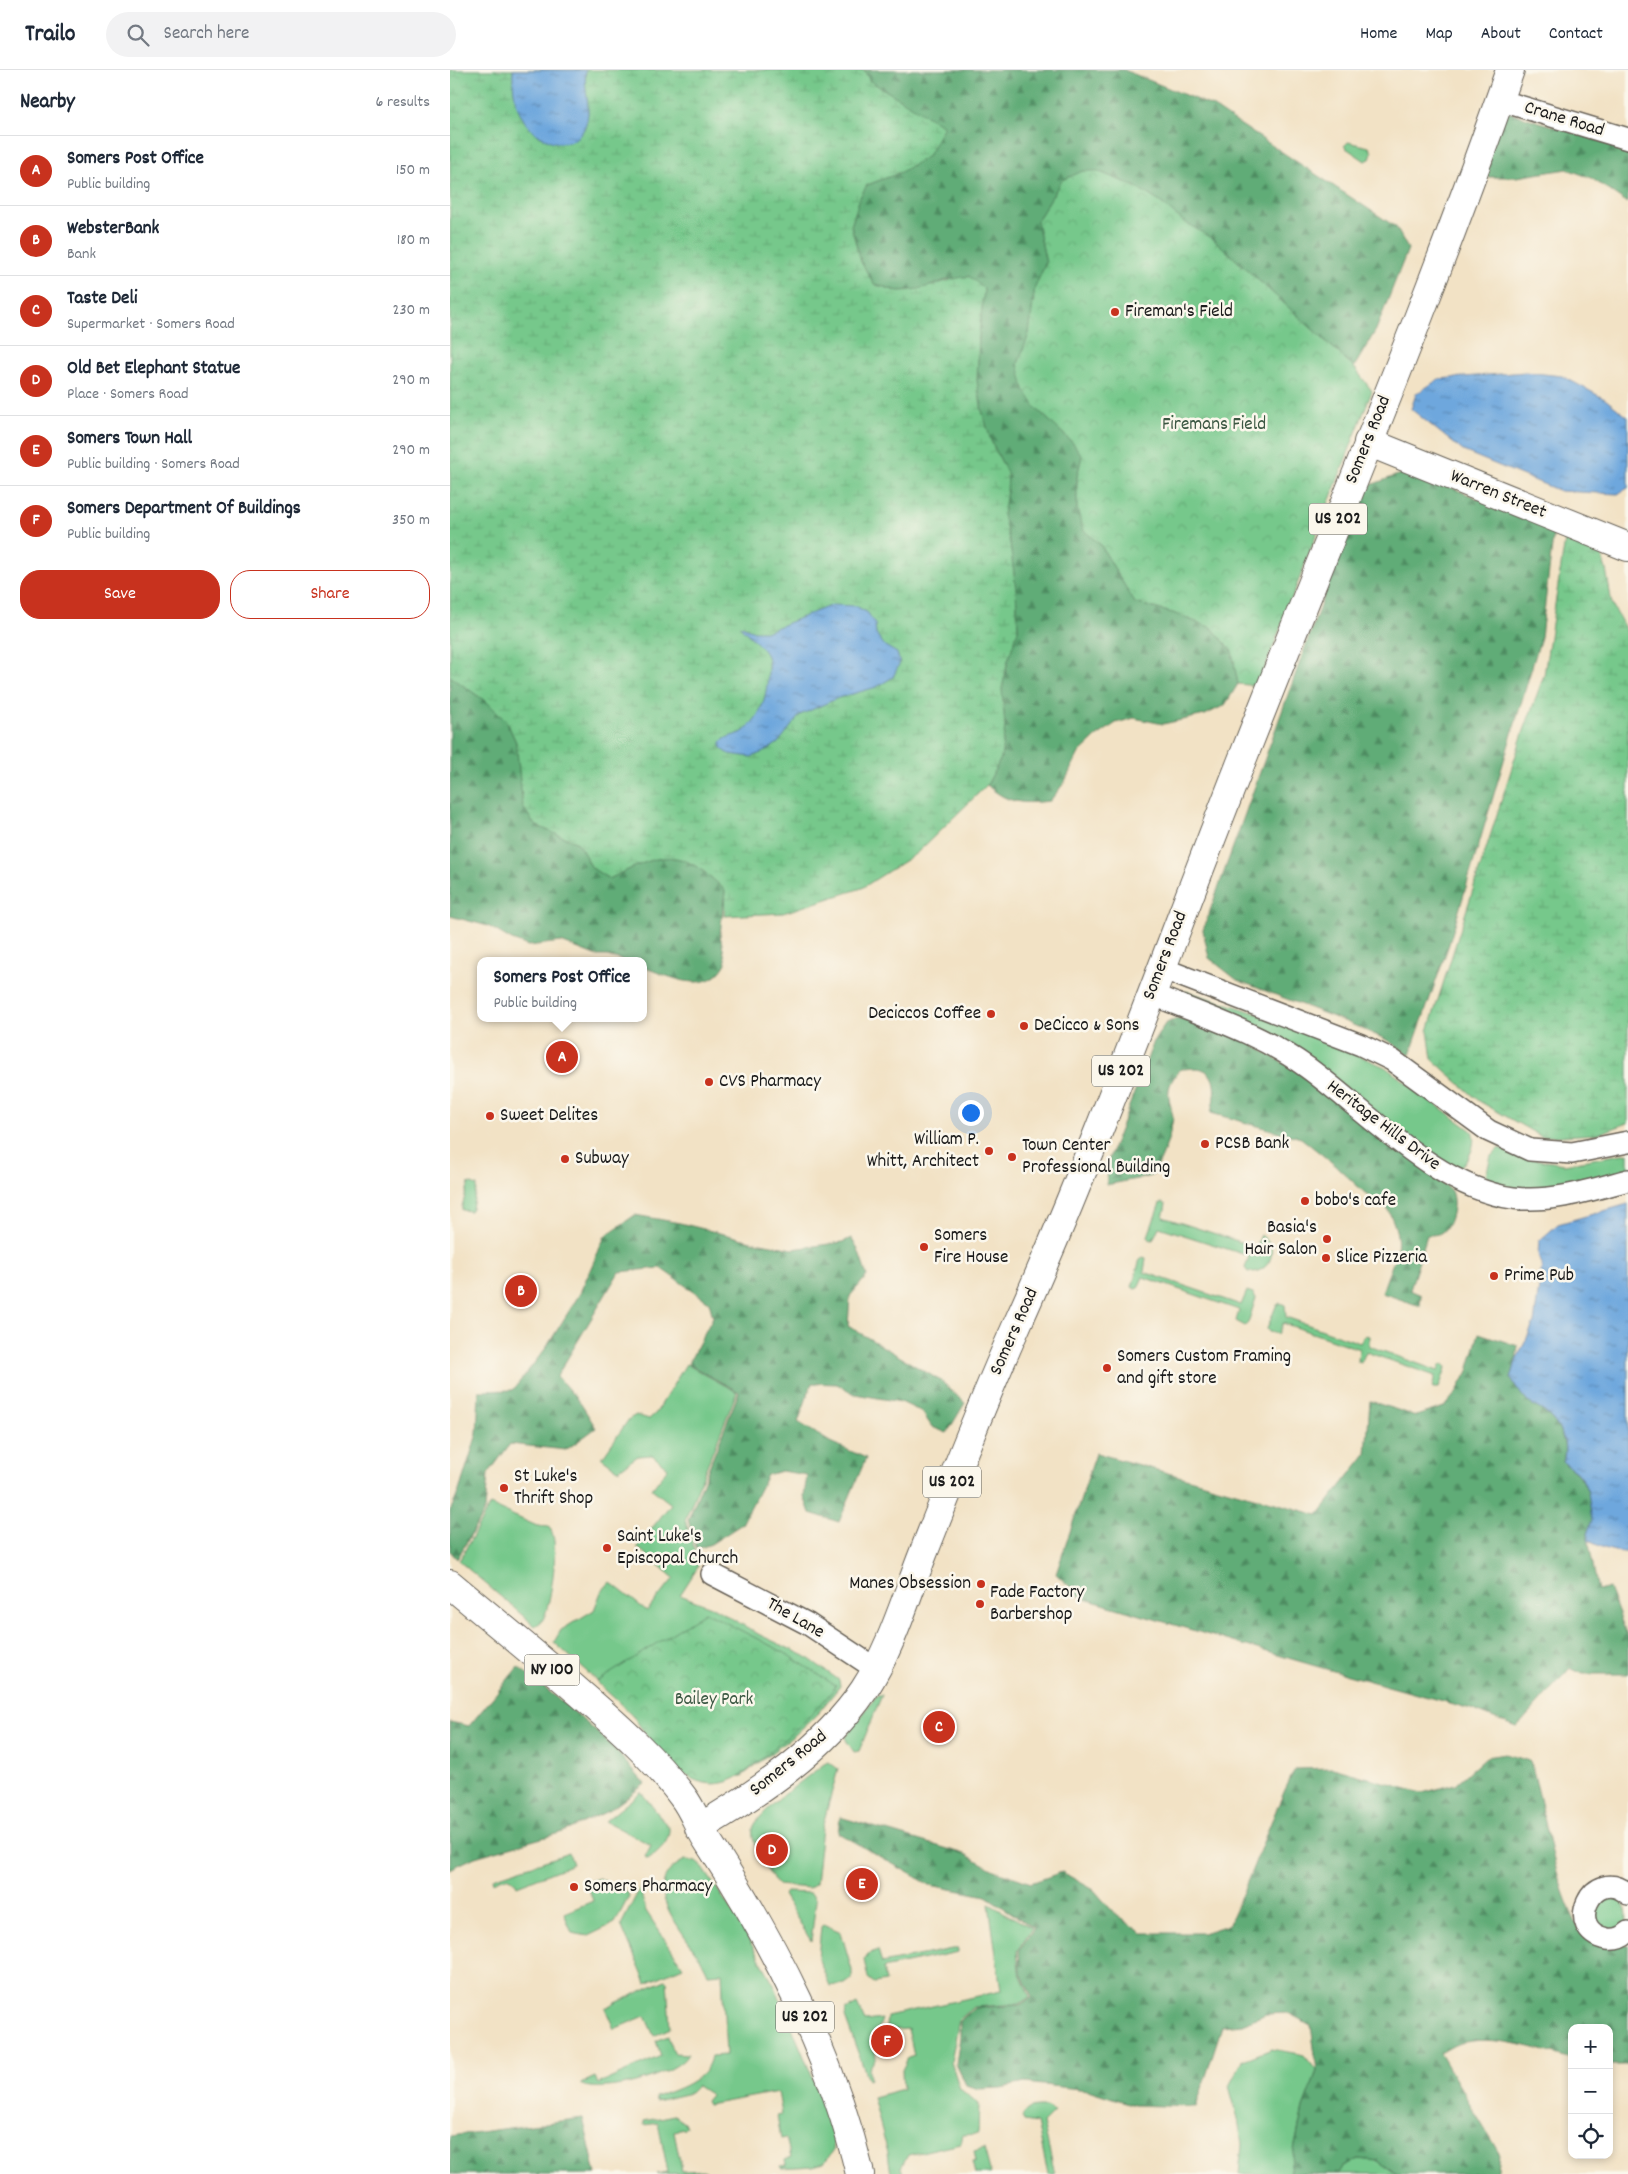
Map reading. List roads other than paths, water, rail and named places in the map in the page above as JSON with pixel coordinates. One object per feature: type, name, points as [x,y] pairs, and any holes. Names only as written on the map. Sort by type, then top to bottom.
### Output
[{"type":"main road","name":"Somers Road","points":[[699,1828],[729,1810],[802,1757],[825,1736],[853,1705],[876,1670],[888,1645],[973,1430],[1057,1236],[1368,442],[1436,274],[1510,70]]},
{"type":"main road","name":"Warren Street","points":[[1368,442],[1628,547]]},
{"type":"main road","name":"NY 100","points":[[450,1584],[614,1723],[684,1798],[699,1828]]},
{"type":"main road","name":"US 202","points":[[699,1828],[779,1958],[800,2004],[837,2096],[860,2174]]},
{"type":"street","name":"Crane Road","points":[[1499,100],[1628,139]]},
{"type":"street","points":[[1161,968],[1361,1045],[1392,1060],[1489,1131],[1530,1150],[1572,1153],[1628,1142]]},
{"type":"street","name":"Heritage Hills Drive","points":[[1151,994],[1207,1015],[1275,1046],[1307,1068],[1424,1160],[1467,1185],[1490,1193],[1514,1198],[1541,1198],[1567,1196],[1628,1180]]},
{"type":"street","name":"The Lane","points":[[712,1574],[808,1624],[876,1670]]},
{"type":"street","points":[[1628,1894],[1617,1887],[1600,1889],[1587,1900],[1584,1917],[1587,1926],[1599,1937],[1609,1940],[1617,1939],[1628,1932]]},
{"type":"water","points":[[513,70],[586,70],[585,83],[588,115],[583,131],[576,138],[568,142],[559,143],[550,141],[532,130],[525,122],[517,103],[513,83]]},
{"type":"water","points":[[1525,372],[1562,376],[1605,399],[1628,417],[1628,488],[1618,494],[1560,491],[1463,451],[1411,409],[1416,394],[1439,379]]},
{"type":"water","points":[[832,605],[856,606],[868,613],[875,624],[876,634],[885,646],[897,653],[900,663],[893,677],[877,687],[838,698],[800,715],[778,743],[766,751],[751,757],[729,754],[721,748],[721,742],[744,731],[756,718],[763,704],[767,680],[767,656],[739,625],[754,631],[768,631]]},
{"type":"water","points":[[1628,1204],[1628,1552],[1618,1552],[1589,1541],[1587,1534],[1592,1520],[1588,1492],[1581,1476],[1563,1462],[1565,1447],[1562,1434],[1549,1416],[1525,1399],[1511,1379],[1516,1361],[1534,1323],[1542,1265],[1538,1254],[1539,1241],[1558,1224]]},
{"type":"place","name":"Fireman's Field","points":[[1115,312]]},
{"type":"place","name":"Deciccos Coffee","points":[[991,1014]]},
{"type":"place","name":"DeCicco & Sons","points":[[1024,1026]]},
{"type":"place","name":"Somers Post Office","points":[[562,1057]]},
{"type":"place","name":"CVS Pharmacy","points":[[709,1082]]},
{"type":"place","name":"Sweet Delites","points":[[490,1116]]},
{"type":"place","name":"PCSB Bank","points":[[1205,1144]]},
{"type":"place","name":"William P. Whitt, Architect","points":[[989,1151]]},
{"type":"place","name":"Town Center Professional Building","points":[[1012,1157]]},
{"type":"place","name":"Subway","points":[[565,1159]]},
{"type":"place","name":"bobo's cafe","points":[[1305,1201]]},
{"type":"place","name":"Basia's Hair Salon","points":[[1327,1239]]},
{"type":"place","name":"Somers Fire House","points":[[924,1247]]},
{"type":"place","name":"Slice Pizzeria","points":[[1326,1258]]},
{"type":"place","name":"Prime Pub","points":[[1494,1276]]},
{"type":"place","name":"WebsterBank","points":[[521,1291]]},
{"type":"place","name":"Somers Custom Framing and gift store","points":[[1107,1368]]},
{"type":"place","name":"St Luke's Thrift Shop","points":[[504,1488]]},
{"type":"place","name":"Saint Luke's Episcopal Church","points":[[607,1548]]},
{"type":"place","name":"Manes Obsession","points":[[981,1584]]},
{"type":"place","name":"Fade Factory Barbershop","points":[[980,1604]]},
{"type":"place","name":"Taste Deli","points":[[939,1727]]},
{"type":"place","name":"Old Bet Elephant Statue","points":[[772,1850]]},
{"type":"place","name":"Somers Town Hall","points":[[862,1884]]},
{"type":"place","name":"Somers Pharmacy","points":[[574,1887]]},
{"type":"place","name":"Somers Department Of Buildings","points":[[887,2041]]},
{"type":"park label","name":"Firemans Field","points":[[1214,425]]},
{"type":"park label","name":"Bailey Park","points":[[714,1700]]}]
